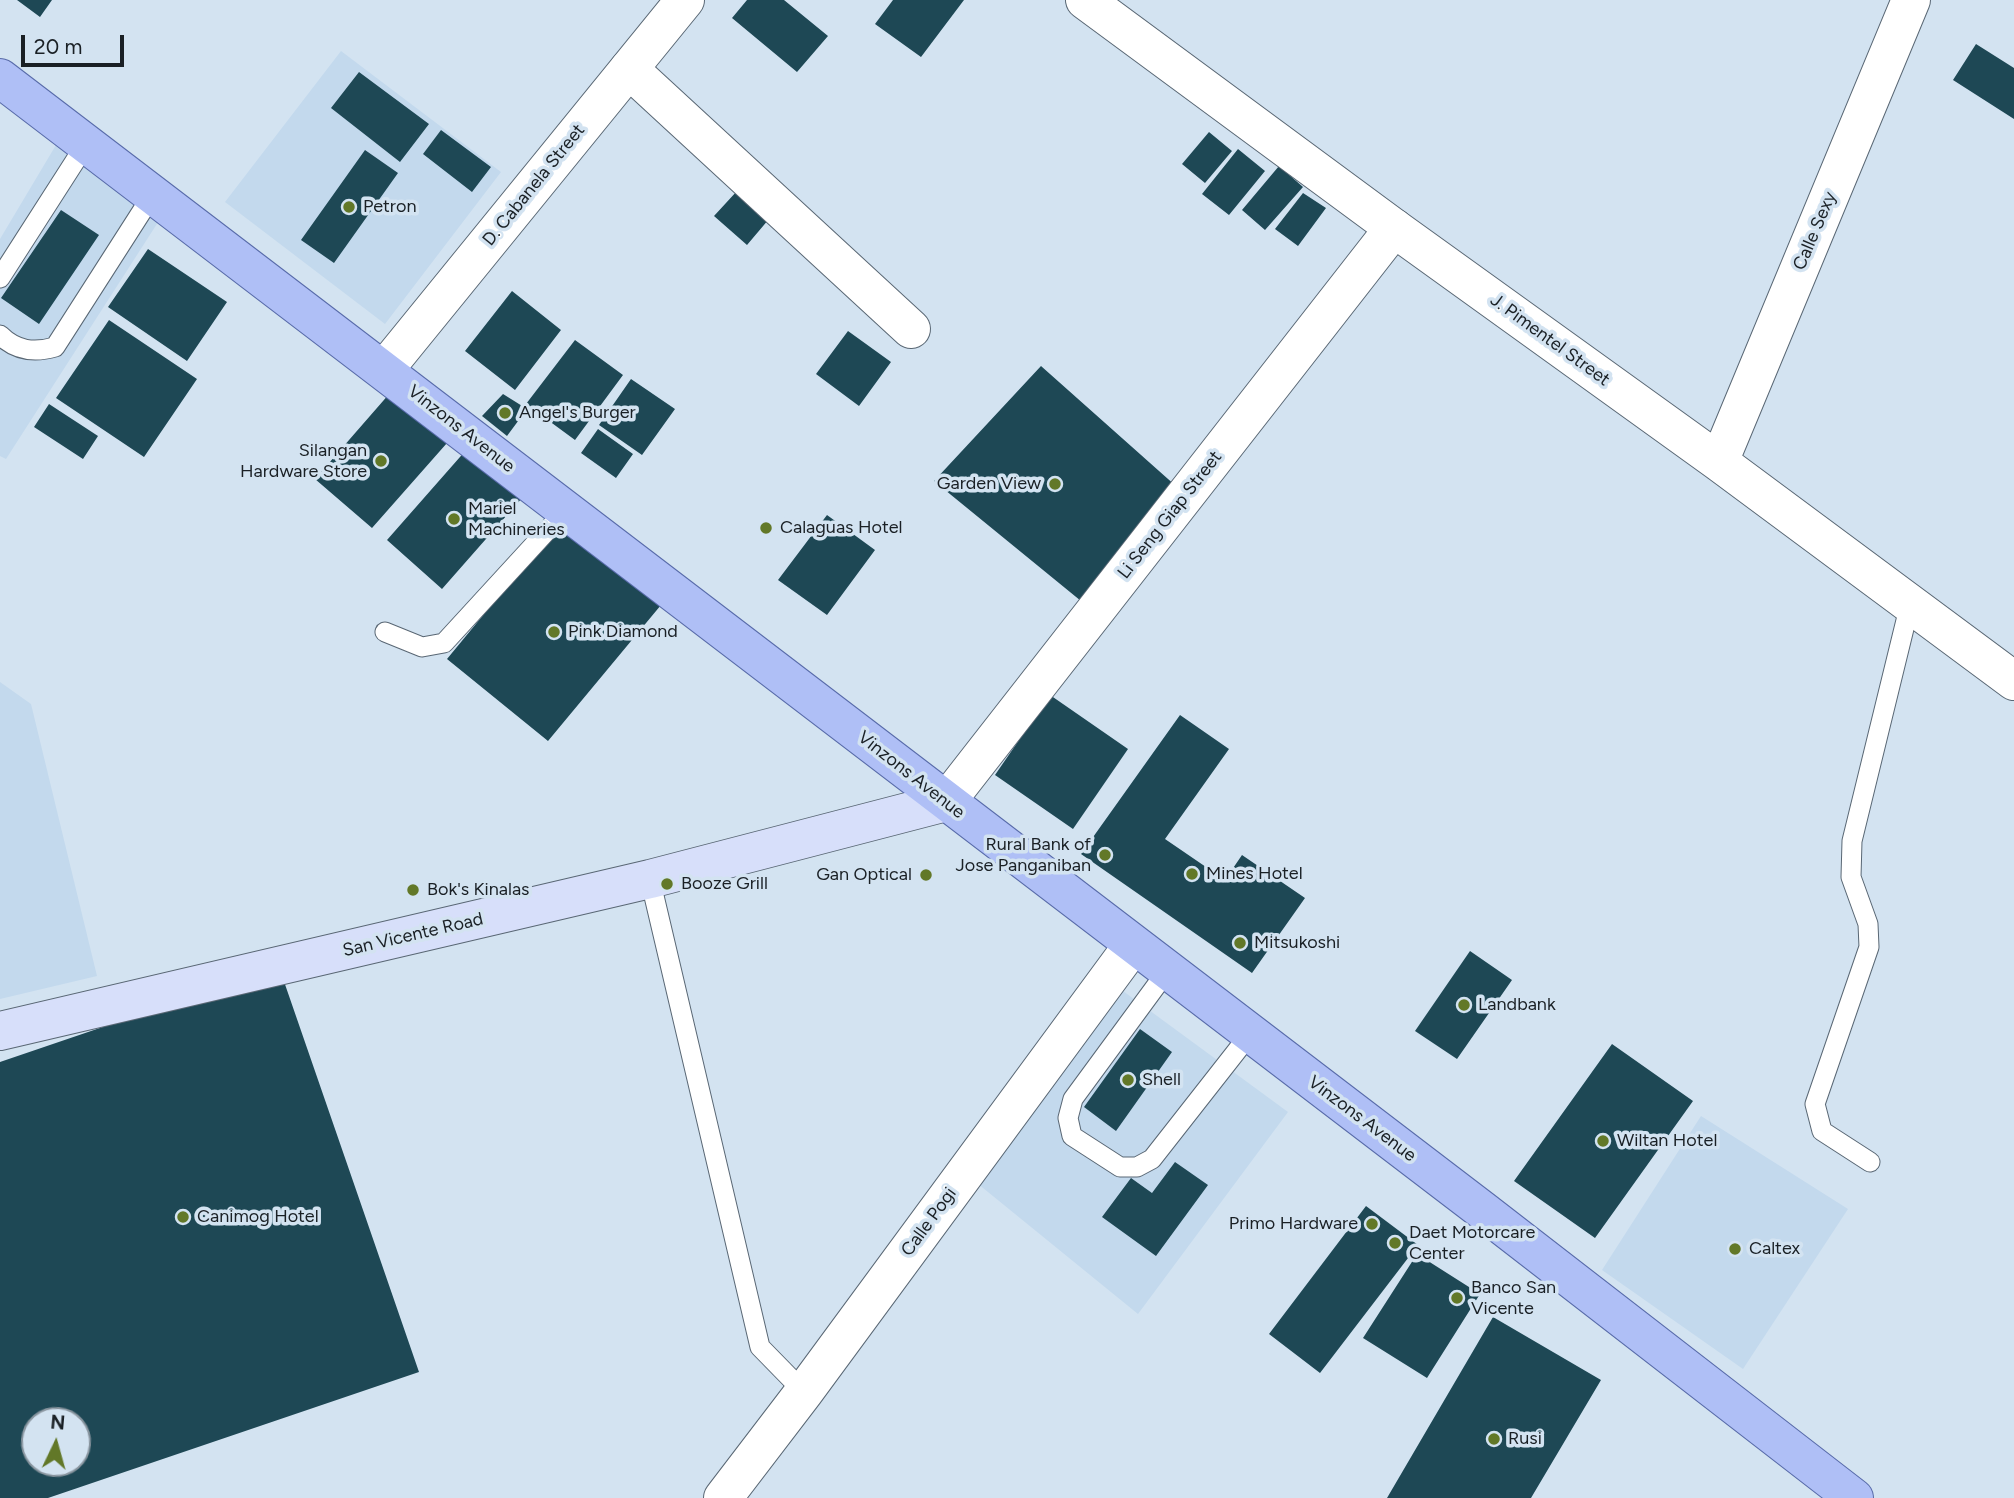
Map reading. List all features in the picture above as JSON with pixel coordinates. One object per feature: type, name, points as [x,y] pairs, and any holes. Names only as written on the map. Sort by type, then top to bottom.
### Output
[{"type":"main road","name":"Vinzons Avenue","points":[[0,78],[1482,1210],[1854,1498]]},
{"type":"main road","name":"San Vicente Road","points":[[0,1031],[650,879],[946,802]]},
{"type":"street","name":"D. Cabanela Street","points":[[384,370],[685,0]]},
{"type":"street","name":"J. Pimentel Street","points":[[1085,0],[1394,228],[1719,462],[2014,681]]},
{"type":"street","name":"Calle Sexy","points":[[1719,462],[1911,0]]},
{"type":"street","points":[[629,69],[911,329]]},
{"type":"street","name":"Li Seng Giap Street","points":[[946,802],[1394,228]]},
{"type":"street","name":"Calle Pogi","points":[[723,1498],[1133,945]]},
{"type":"lane","points":[[0,278],[86,144]]},
{"type":"lane","points":[[0,335],[16,347],[29,351],[55,347],[153,194]]},
{"type":"lane","points":[[385,632],[422,647],[444,643],[566,509]]},
{"type":"lane","points":[[1870,1162],[1822,1131],[1815,1104],[1870,947],[1868,924],[1851,877],[1852,841],[1910,604]]},
{"type":"lane","points":[[650,879],[760,1347],[804,1392]]},
{"type":"lane","points":[[1167,971],[1073,1099],[1068,1118],[1072,1136],[1120,1167],[1137,1167],[1152,1159],[1250,1034]]},
{"type":"shaded area","points":[[341,51],[501,172],[385,324],[225,202]]},
{"type":"shaded area","points":[[56,145],[162,216],[6,459],[0,456],[0,239]]},
{"type":"shaded area","points":[[0,682],[31,704],[97,976],[0,999]]},
{"type":"shaded area","points":[[1123,991],[1288,1112],[1138,1314],[972,1179]]},
{"type":"shaded area","points":[[1701,1116],[1848,1209],[1743,1369],[1602,1270]]},
{"type":"building","points":[[17,0],[52,0],[40,17]]},
{"type":"building","points":[[747,0],[784,0],[828,36],[797,72],[732,18]]},
{"type":"building","points":[[893,0],[964,0],[921,57],[875,24]]},
{"type":"building","points":[[1976,44],[2014,68],[2014,119],[1953,80]]},
{"type":"building","points":[[359,72],[429,124],[400,162],[331,108]]},
{"type":"building","points":[[441,130],[491,167],[472,192],[423,154]]},
{"type":"building","points":[[1209,132],[1232,151],[1205,183],[1182,164]]},
{"type":"building","points":[[1238,149],[1265,171],[1229,215],[1202,194]]},
{"type":"building","name":"Petron","points":[[365,150],[398,173],[334,263],[301,240]]},
{"type":"building","points":[[1279,166],[1303,187],[1265,230],[1242,210]]},
{"type":"building","points":[[737,191],[769,219],[747,245],[714,216]]},
{"type":"building","points":[[1303,193],[1326,208],[1298,246],[1275,229]]},
{"type":"building","points":[[61,210],[99,235],[39,324],[1,298]]},
{"type":"building","points":[[148,249],[227,302],[187,361],[108,307]]},
{"type":"building","points":[[512,291],[561,330],[515,390],[465,351]]},
{"type":"building","points":[[109,320],[197,379],[144,457],[56,398]]},
{"type":"building","points":[[848,331],[891,362],[859,406],[816,374]]},
{"type":"building","points":[[575,340],[623,375],[575,440],[526,404]]},
{"type":"building","name":"Garden View","points":[[1041,366],[1177,487],[1081,601],[934,481]]},
{"type":"building","points":[[631,379],[675,409],[642,455],[599,425]]},
{"type":"building","name":"Silangan Hardware Store","points":[[390,393],[447,443],[372,528],[315,479]]},
{"type":"building","name":"Angel's Burger","points":[[503,394],[527,409],[507,436],[482,416]]},
{"type":"building","points":[[49,404],[98,436],[83,459],[34,427]]},
{"type":"building","points":[[598,429],[633,454],[616,478],[581,453]]},
{"type":"building","name":"Mariel Machineries","points":[[467,449],[522,498],[442,589],[387,540]]},
{"type":"building","points":[[827,515],[875,550],[827,615],[778,580]]},
{"type":"building","name":"Pink Diamond","points":[[560,522],[661,605],[548,741],[447,659]]},
{"type":"building","points":[[1050,695],[1128,749],[1073,829],[995,775]]},
{"type":"building","points":[[1180,715],[1229,749],[1165,839],[1225,880],[1242,855],[1305,898],[1252,973],[1081,854]]},
{"type":"building","name":"Landbank","points":[[1470,951],[1512,980],[1457,1059],[1415,1031]]},
{"type":"building","name":"Canimog Hotel","points":[[279,967],[419,1372],[48,1498],[0,1498],[0,1062]]},
{"type":"building","name":"Shell","points":[[1140,1029],[1172,1052],[1116,1131],[1084,1107]]},
{"type":"building","name":"Wiltan Hotel","points":[[1612,1044],[1693,1101],[1595,1238],[1514,1181]]},
{"type":"building","points":[[1175,1162],[1208,1185],[1156,1256],[1102,1217],[1131,1178],[1152,1193]]},
{"type":"building","points":[[1366,1206],[1418,1245],[1320,1373],[1269,1334]]},
{"type":"building","points":[[1417,1254],[1480,1294],[1427,1378],[1363,1338]]},
{"type":"building","name":"Rusi","points":[[1493,1317],[1601,1380],[1531,1498],[1387,1498]]},
{"type":"place","name":"Petron","points":[[349,207]]},
{"type":"place","name":"Angel's Burger","points":[[505,413]]},
{"type":"place","name":"Silangan Hardware Store","points":[[381,461]]},
{"type":"place","name":"Garden View","points":[[1055,484]]},
{"type":"place","name":"Mariel Machineries","points":[[454,519]]},
{"type":"place","name":"Calaguas Hotel","points":[[766,528]]},
{"type":"place","name":"Pink Diamond","points":[[554,632]]},
{"type":"place","name":"Rural Bank of Jose Panganiban","points":[[1105,855]]},
{"type":"place","name":"Mines Hotel","points":[[1192,874]]},
{"type":"place","name":"Gan Optical","points":[[926,875]]},
{"type":"place","name":"Booze Grill","points":[[667,884]]},
{"type":"place","name":"Bok's Kinalas","points":[[413,890]]},
{"type":"place","name":"Mitsukoshi","points":[[1240,943]]},
{"type":"place","name":"Landbank","points":[[1464,1005]]},
{"type":"place","name":"Shell","points":[[1128,1080]]},
{"type":"place","name":"Wiltan Hotel","points":[[1603,1141]]},
{"type":"place","name":"Canimog Hotel","points":[[183,1217]]},
{"type":"place","name":"Primo Hardware","points":[[1372,1224]]},
{"type":"place","name":"Daet Motorcare Center","points":[[1395,1243]]},
{"type":"place","name":"Caltex","points":[[1735,1249]]},
{"type":"place","name":"Banco San Vicente","points":[[1457,1298]]},
{"type":"place","name":"Rusi","points":[[1494,1439]]}]
